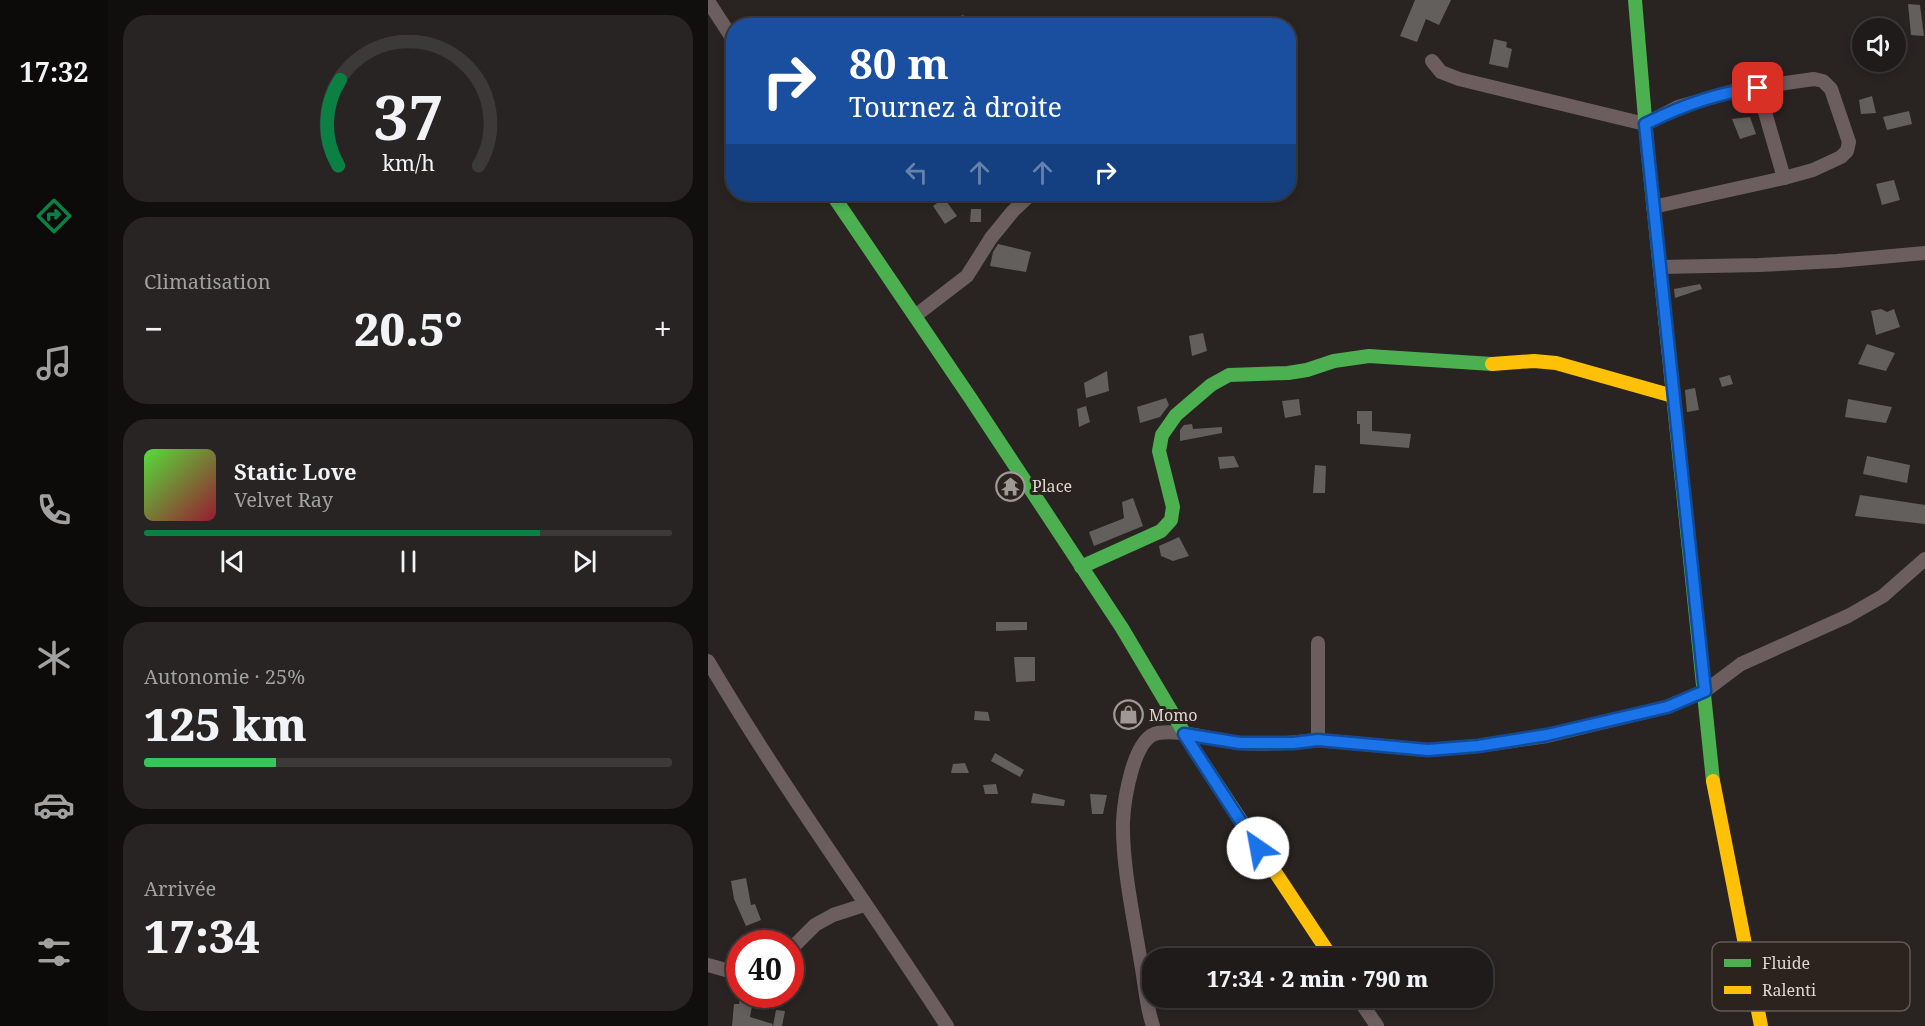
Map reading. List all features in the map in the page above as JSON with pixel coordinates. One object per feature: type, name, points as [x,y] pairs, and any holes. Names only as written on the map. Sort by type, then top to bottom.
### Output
[{"type":"street","points":[[1636,0],[1653,207],[1705,691],[1705,714],[1717,801],[1745,942]]},
{"type":"street","points":[[708,2],[726,29]]},
{"type":"street","points":[[1432,61],[1441,72],[1459,79],[1645,124],[1678,107],[1737,90],[1814,79],[1823,81],[1831,88],[1849,142],[1847,151],[1841,157],[1813,170],[1784,178],[1653,207]]},
{"type":"street","points":[[1758,88],[1784,178]]},
{"type":"street","points":[[837,201],[1122,628],[1184,734],[1325,948]]},
{"type":"street","points":[[915,315],[967,276],[991,238],[1024,201]]},
{"type":"street","points":[[1660,267],[1837,261],[1925,253]]},
{"type":"street","points":[[1081,567],[1161,531],[1171,520],[1173,507],[1159,451],[1162,435],[1176,415],[1211,385],[1229,375],[1288,373],[1307,370],[1334,361],[1369,356],[1488,364],[1534,361],[1556,363],[1673,396]]},
{"type":"street","points":[[1153,1026],[1135,925],[1124,847],[1123,820],[1132,770],[1144,741],[1158,733],[1184,734],[1240,743],[1293,743],[1318,740],[1428,750],[1478,746],[1547,735],[1667,707],[1705,691],[1741,664],[1848,616],[1883,596],[1925,560]]},
{"type":"street","points":[[1318,643],[1318,740]]},
{"type":"street","points":[[708,662],[773,768],[864,905],[901,954],[947,1026]]},
{"type":"street","points":[[804,936],[815,925],[833,915],[864,905]]},
{"type":"street","points":[[708,965],[726,970]]},
{"type":"street","points":[[1365,1008],[1377,1026]]},
{"type":"street","points":[[1758,1011],[1761,1026]]},
{"type":"building","points":[[1415,0],[1451,0],[1439,25],[1426,19],[1417,42],[1400,36]]},
{"type":"building","points":[[1908,4],[1920,5],[1924,36],[1911,35]]},
{"type":"building","points":[[1494,39],[1507,42],[1506,47],[1512,49],[1508,68],[1489,64]]},
{"type":"building","points":[[1872,96],[1876,113],[1861,114],[1859,100]]},
{"type":"building","points":[[1909,111],[1912,124],[1887,130],[1883,117]]},
{"type":"building","points":[[1750,117],[1756,134],[1740,139],[1732,119]]},
{"type":"building","points":[[1894,180],[1900,200],[1882,205],[1876,184]]},
{"type":"building","points":[[940,201],[946,201],[957,216],[945,224],[933,206]]},
{"type":"building","points":[[971,209],[981,209],[981,222],[970,222]]},
{"type":"building","points":[[998,244],[1031,252],[1026,272],[990,266],[993,252]]},
{"type":"building","points":[[1700,284],[1702,289],[1675,298],[1674,289]]},
{"type":"building","points":[[1881,309],[1887,312],[1894,309],[1900,327],[1876,335],[1871,311]]},
{"type":"building","points":[[1203,333],[1207,351],[1192,356],[1189,336]]},
{"type":"building","points":[[1867,344],[1895,353],[1886,371],[1858,364]]},
{"type":"building","points":[[1107,371],[1109,391],[1086,398],[1084,383]]},
{"type":"building","points":[[1730,375],[1733,384],[1722,387],[1719,378]]},
{"type":"building","points":[[1695,388],[1699,410],[1687,412],[1685,390]]},
{"type":"building","points":[[1166,398],[1169,405],[1160,417],[1140,423],[1137,407]]},
{"type":"building","points":[[1299,399],[1301,415],[1285,418],[1282,401]]},
{"type":"building","points":[[1848,399],[1892,407],[1886,423],[1845,417]]},
{"type":"building","points":[[1086,406],[1090,422],[1079,427],[1077,409]]},
{"type":"building","points":[[1357,411],[1372,411],[1372,431],[1411,434],[1409,448],[1360,444],[1360,424],[1357,424]]},
{"type":"building","points":[[1192,424],[1193,429],[1222,427],[1222,433],[1180,441],[1180,430],[1184,425]]},
{"type":"building","points":[[1234,456],[1239,467],[1220,469],[1218,457]]},
{"type":"building","points":[[1867,456],[1910,465],[1907,483],[1863,474]]},
{"type":"building","points":[[1315,465],[1326,466],[1325,493],[1313,493]]},
{"type":"building","points":[[1860,495],[1925,505],[1925,524],[1855,516]]},
{"type":"building","points":[[1133,498],[1143,526],[1094,546],[1089,532],[1124,518],[1122,502]]},
{"type":"building","points":[[1179,537],[1189,556],[1173,561],[1161,556],[1159,546]]},
{"type":"building","points":[[996,622],[1027,622],[1027,630],[996,631]]},
{"type":"building","points":[[1014,657],[1035,657],[1035,681],[1016,682]]},
{"type":"building","points":[[975,711],[988,712],[990,721],[974,720]]},
{"type":"building","points":[[995,753],[1024,770],[1020,777],[991,761]]},
{"type":"building","points":[[965,763],[969,773],[951,773],[953,764]]},
{"type":"building","points":[[996,784],[998,794],[985,794],[983,785]]},
{"type":"building","points":[[1033,793],[1065,800],[1064,806],[1031,803]]},
{"type":"building","points":[[1090,794],[1107,795],[1103,814],[1092,814]]},
{"type":"building","points":[[746,878],[751,905],[755,904],[761,920],[746,926],[734,899],[731,881]]},
{"type":"building","points":[[734,1008],[752,1008],[750,1017],[773,1024],[772,1026],[732,1026]]},
{"type":"building","points":[[776,1010],[785,1011],[782,1026],[773,1026]]},
{"type":"traffic: fast","points":[[1635,0],[1648,154],[1713,781]]},
{"type":"traffic: fast","points":[[837,201],[1122,628],[1195,751]]},
{"type":"traffic: fast","points":[[1081,567],[1161,531],[1171,520],[1173,507],[1159,451],[1162,435],[1176,415],[1211,385],[1229,375],[1288,373],[1307,370],[1334,361],[1369,356],[1492,364]]},
{"type":"traffic: slow","points":[[1492,364],[1534,361],[1556,363],[1673,396]]},
{"type":"traffic: slow","points":[[1195,751],[1325,948]]},
{"type":"traffic: slow","points":[[1713,781],[1745,942]]},
{"type":"traffic: slow","points":[[1758,1011],[1761,1026]]},
{"type":"place","name":"Place","points":[[1011,486]]},
{"type":"place","name":"Momo","points":[[1128,715]]},
{"type":"route","points":[[1258,848],[1184,734],[1240,743],[1293,743],[1318,740],[1428,750],[1444,749],[1547,735],[1667,707],[1705,691],[1645,124],[1678,107],[1737,90],[1758,88]]}]
